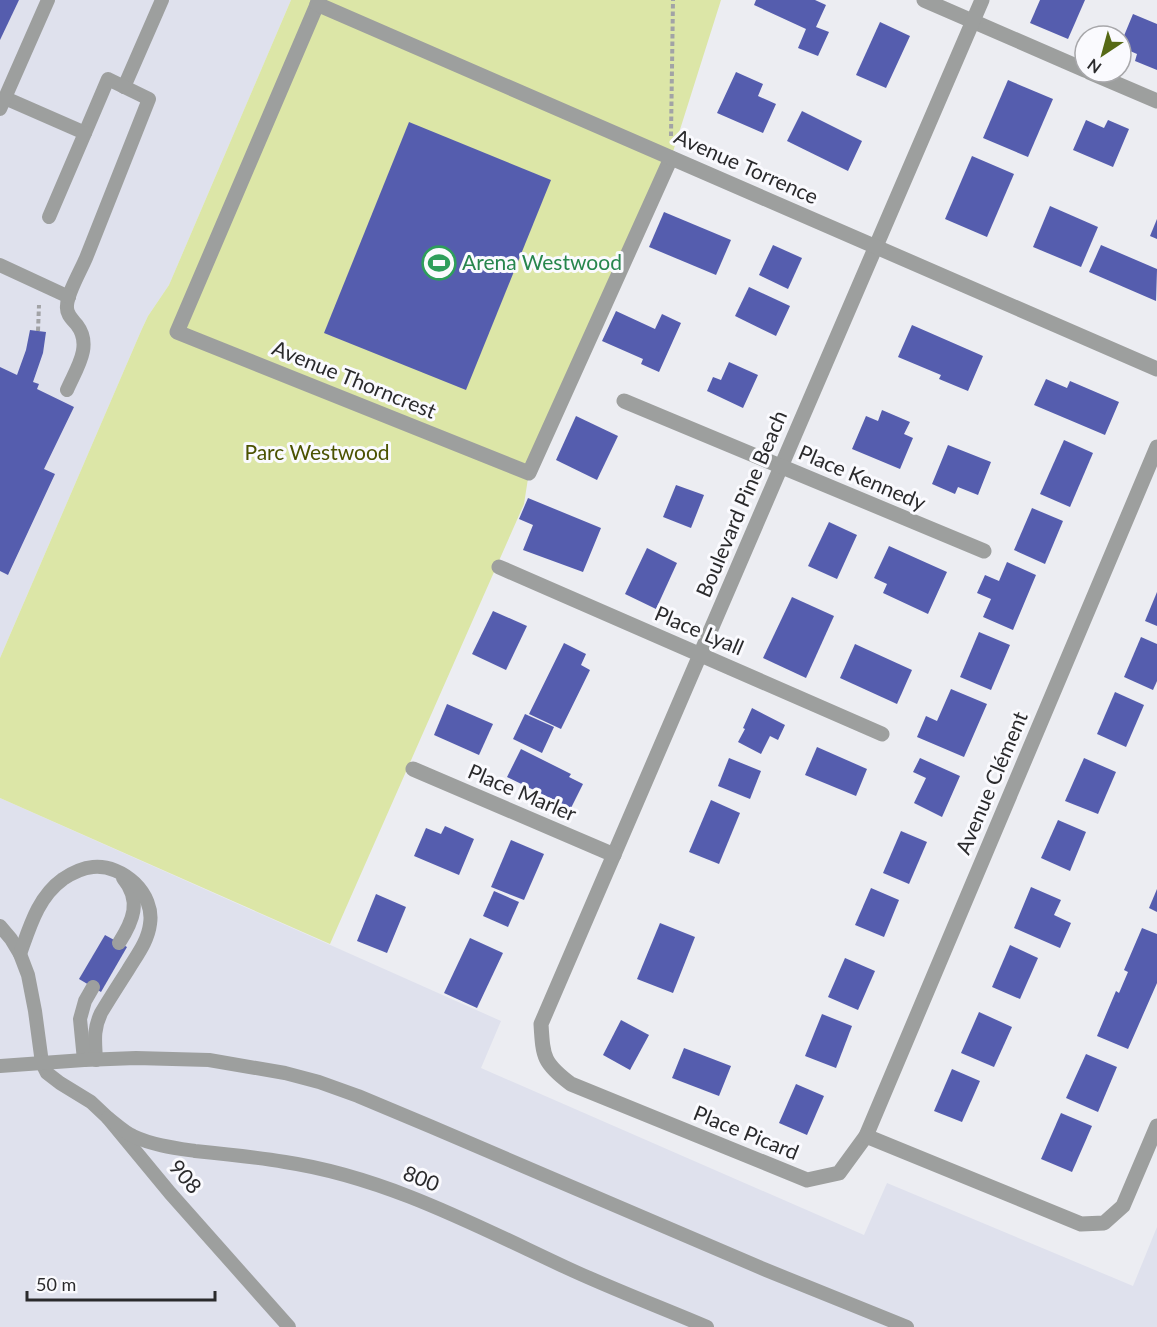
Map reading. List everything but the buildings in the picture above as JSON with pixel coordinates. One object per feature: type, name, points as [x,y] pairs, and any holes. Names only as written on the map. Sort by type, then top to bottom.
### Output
[{"type":"street","points":[[924,0],[1073,65]]},
{"type":"street","name":"Boulevard Pine Beach","points":[[541,1024],[982,0]]},
{"type":"street","name":"Avenue Torrence","points":[[318,2],[1157,369]]},
{"type":"street","name":"Avenue Thorncrest","points":[[318,2],[177,332],[530,472],[671,158]]},
{"type":"street","points":[[1117,84],[1157,101]]},
{"type":"street","name":"Place Kennedy","points":[[624,401],[984,551]]},
{"type":"street","name":"Avenue Clément","points":[[866,1136],[1157,447]]},
{"type":"street","name":"Place Lyall","points":[[499,567],[882,734]]},
{"type":"street","name":"Place Marler","points":[[413,769],[614,855]]},
{"type":"street","name":"Place Picard","points":[[541,1024],[542,1046],[546,1061],[558,1075],[571,1084],[807,1180],[839,1173],[866,1136]]},
{"type":"street","points":[[866,1136],[1081,1224],[1104,1223],[1123,1206],[1157,1126]]},
{"type":"lane","points":[[48,0],[2,104],[85,133]]},
{"type":"lane","points":[[124,87],[162,0]]},
{"type":"lane","points":[[49,217],[108,79],[149,99],[69,297],[68,314],[82,335],[84,351],[67,390]]},
{"type":"lane","points":[[0,265],[69,297]]},
{"type":"lane","points":[[20,954],[39,906],[50,891],[78,870],[101,866],[124,874],[144,894],[150,908],[151,922],[148,935],[101,1013],[96,1024],[90,1060]]},
{"type":"lane","points":[[112,870],[128,884],[134,907],[133,917],[119,943]]},
{"type":"lane","points":[[0,926],[20,954],[28,975],[42,1063]]},
{"type":"lane","points":[[90,1060],[80,1019],[85,1001],[93,987]]},
{"type":"lane","points":[[0,1066],[136,1058],[209,1060],[285,1072],[319,1082],[400,1114],[766,1270],[907,1327]]},
{"type":"lane","name":"908","points":[[42,1063],[51,1077],[91,1102],[108,1118],[170,1193],[289,1327]]},
{"type":"lane","name":"800","points":[[108,1118],[134,1136],[161,1145],[285,1162],[364,1180],[434,1206],[568,1268],[707,1327]]},
{"type":"path","points":[[671,158],[673,0]]},
{"type":"path","points":[[38,331],[39,321]]},
{"type":"shaded area","points":[[0,0],[291,0],[169,285],[148,316],[141,331],[0,658]]},
{"type":"shaded area","points":[[0,798],[501,1021],[481,1068],[864,1235],[887,1183],[1133,1286],[1157,1227],[1157,1327],[0,1327]]},
{"type":"green space","name":"Parc Westwood","points":[[291,0],[721,0],[671,158],[529,472],[524,504],[330,944],[0,798],[0,658],[141,331],[148,316],[169,285]]},
{"type":"place","name":"Arena Westwood","points":[[439,263]]}]
